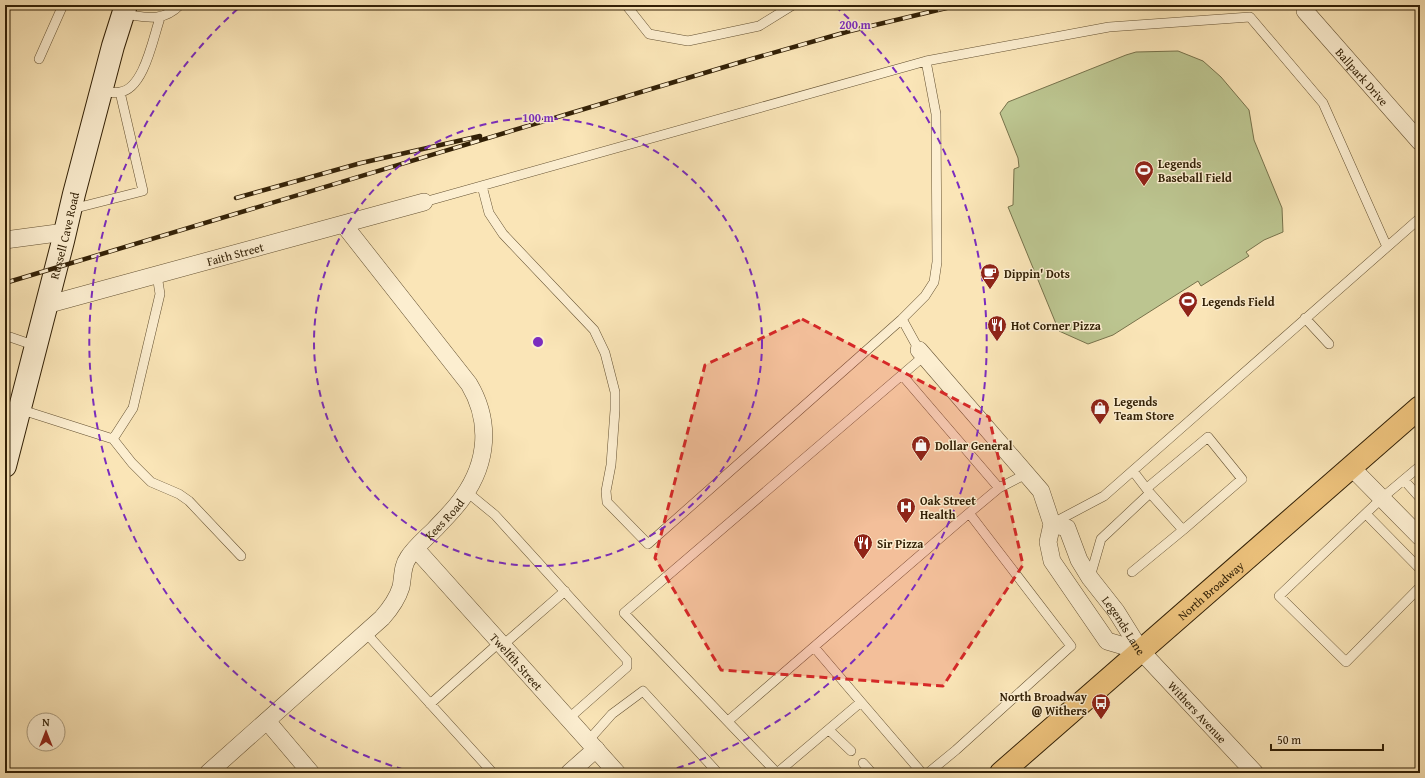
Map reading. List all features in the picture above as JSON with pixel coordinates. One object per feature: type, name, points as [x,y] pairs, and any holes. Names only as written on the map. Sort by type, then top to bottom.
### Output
[{"type":"main road","name":"North Broadway","points":[[1001,773],[1420,407]]},
{"type":"street","name":"Russell Cave Road","points":[[5,466],[70,209],[111,92],[124,10]]},
{"type":"street","name":"Ballpark Drive","points":[[1305,11],[1420,142]]},
{"type":"street","name":"Faith Street","points":[[46,305],[424,202]]},
{"type":"street","name":"Kees Road","points":[[208,773],[382,618],[397,598],[404,566],[408,558],[466,492],[474,480],[481,463],[484,444],[482,412],[476,396],[456,366],[344,225]]},
{"type":"street","points":[[5,240],[65,232]]},
{"type":"street","points":[[921,353],[1040,491],[1052,524]]},
{"type":"street","points":[[1352,467],[1420,537]]},
{"type":"street","name":"Legends Lane","points":[[1052,524],[1068,528],[1079,560],[1090,578],[1116,611],[1141,651],[1107,641],[1052,561],[1048,542],[1052,524]]},
{"type":"street","name":"Twelfth Street","points":[[416,549],[617,773]]},
{"type":"street","name":"Withers Avenue","points":[[1141,651],[1255,773]]},
{"type":"street","points":[[267,721],[311,773]]},
{"type":"street","points":[[569,773],[592,745]]},
{"type":"lane","points":[[39,59],[63,5]]},
{"type":"lane","points":[[124,10],[160,18],[173,12],[180,5]]},
{"type":"lane","points":[[626,5],[649,34],[688,41],[758,26],[794,5]]},
{"type":"lane","points":[[424,202],[926,61],[1109,27],[1250,17],[1323,103],[1387,247]]},
{"type":"lane","points":[[70,209],[143,191],[111,92],[131,88],[140,76],[160,18]]},
{"type":"lane","points":[[482,186],[489,213],[503,234],[594,330],[605,353],[615,392],[611,465],[606,491],[607,502],[648,544],[902,319],[925,296],[934,282],[937,262],[936,114],[926,61]]},
{"type":"lane","points":[[1052,524],[1104,496],[1420,218]]},
{"type":"lane","points":[[113,439],[133,408],[160,294],[157,275]]},
{"type":"lane","points":[[1305,318],[1329,344]]},
{"type":"lane","points":[[861,702],[777,773],[624,613],[902,375],[921,353],[902,319]]},
{"type":"lane","points":[[5,338],[10,337],[36,346]]},
{"type":"lane","points":[[902,375],[999,488]]},
{"type":"lane","points":[[19,409],[113,439],[132,463],[152,482],[179,494],[189,501],[241,556]]},
{"type":"lane","points":[[1090,578],[1101,539],[1148,491],[1208,437],[1242,478],[1183,530],[1132,572]]},
{"type":"lane","points":[[1420,466],[1382,498],[1279,596],[1346,662],[1420,587]]},
{"type":"lane","points":[[1133,471],[1148,491],[1183,530]]},
{"type":"lane","points":[[728,721],[968,513],[999,488],[1026,474]]},
{"type":"lane","points":[[1404,480],[1420,498]]},
{"type":"lane","points":[[466,492],[495,515],[627,660],[627,667],[568,719]]},
{"type":"lane","points":[[928,773],[956,750],[1071,646],[968,513]]},
{"type":"lane","points":[[1366,514],[1420,569]]},
{"type":"lane","points":[[430,704],[564,591]]},
{"type":"lane","points":[[366,633],[493,773]]},
{"type":"lane","points":[[814,646],[922,773]]},
{"type":"lane","points":[[592,745],[612,714],[643,691],[718,773]]},
{"type":"lane","points":[[829,730],[851,751]]},
{"type":"lane","points":[[863,763],[872,773]]},
{"type":"highlighted area","points":[[802,319],[989,417],[1023,565],[943,686],[721,670],[655,558],[705,365]]},
{"type":"green space","name":"Legends Baseball Field","points":[[1178,51],[1203,61],[1221,77],[1249,110],[1254,140],[1282,208],[1283,232],[1264,240],[1246,252],[1249,256],[1201,286],[1198,281],[1113,335],[1088,344],[1059,331],[1008,207],[1013,205],[1014,169],[1019,167],[1018,158],[1000,113],[1008,102],[1126,55],[1136,52]]},
{"type":"railway","points":[[5,283],[741,62],[850,31],[959,5]]},
{"type":"railway","points":[[236,198],[361,163],[480,136]]},
{"type":"place","name":"Legends Baseball Field","points":[[1144,187]]},
{"type":"place","name":"Dippin' Dots","points":[[990,290]]},
{"type":"place","name":"Legends Field","points":[[1188,318]]},
{"type":"place","name":"Hot Corner Pizza","points":[[997,342]]},
{"type":"place","name":"Legends Team Store","points":[[1100,425]]},
{"type":"place","name":"Dollar General","points":[[921,462]]},
{"type":"place","name":"Oak Street Health","points":[[906,524]]},
{"type":"place","name":"Sir Pizza","points":[[863,560]]},
{"type":"place","name":"North Broadway @ Withers","points":[[1101,720]]}]
